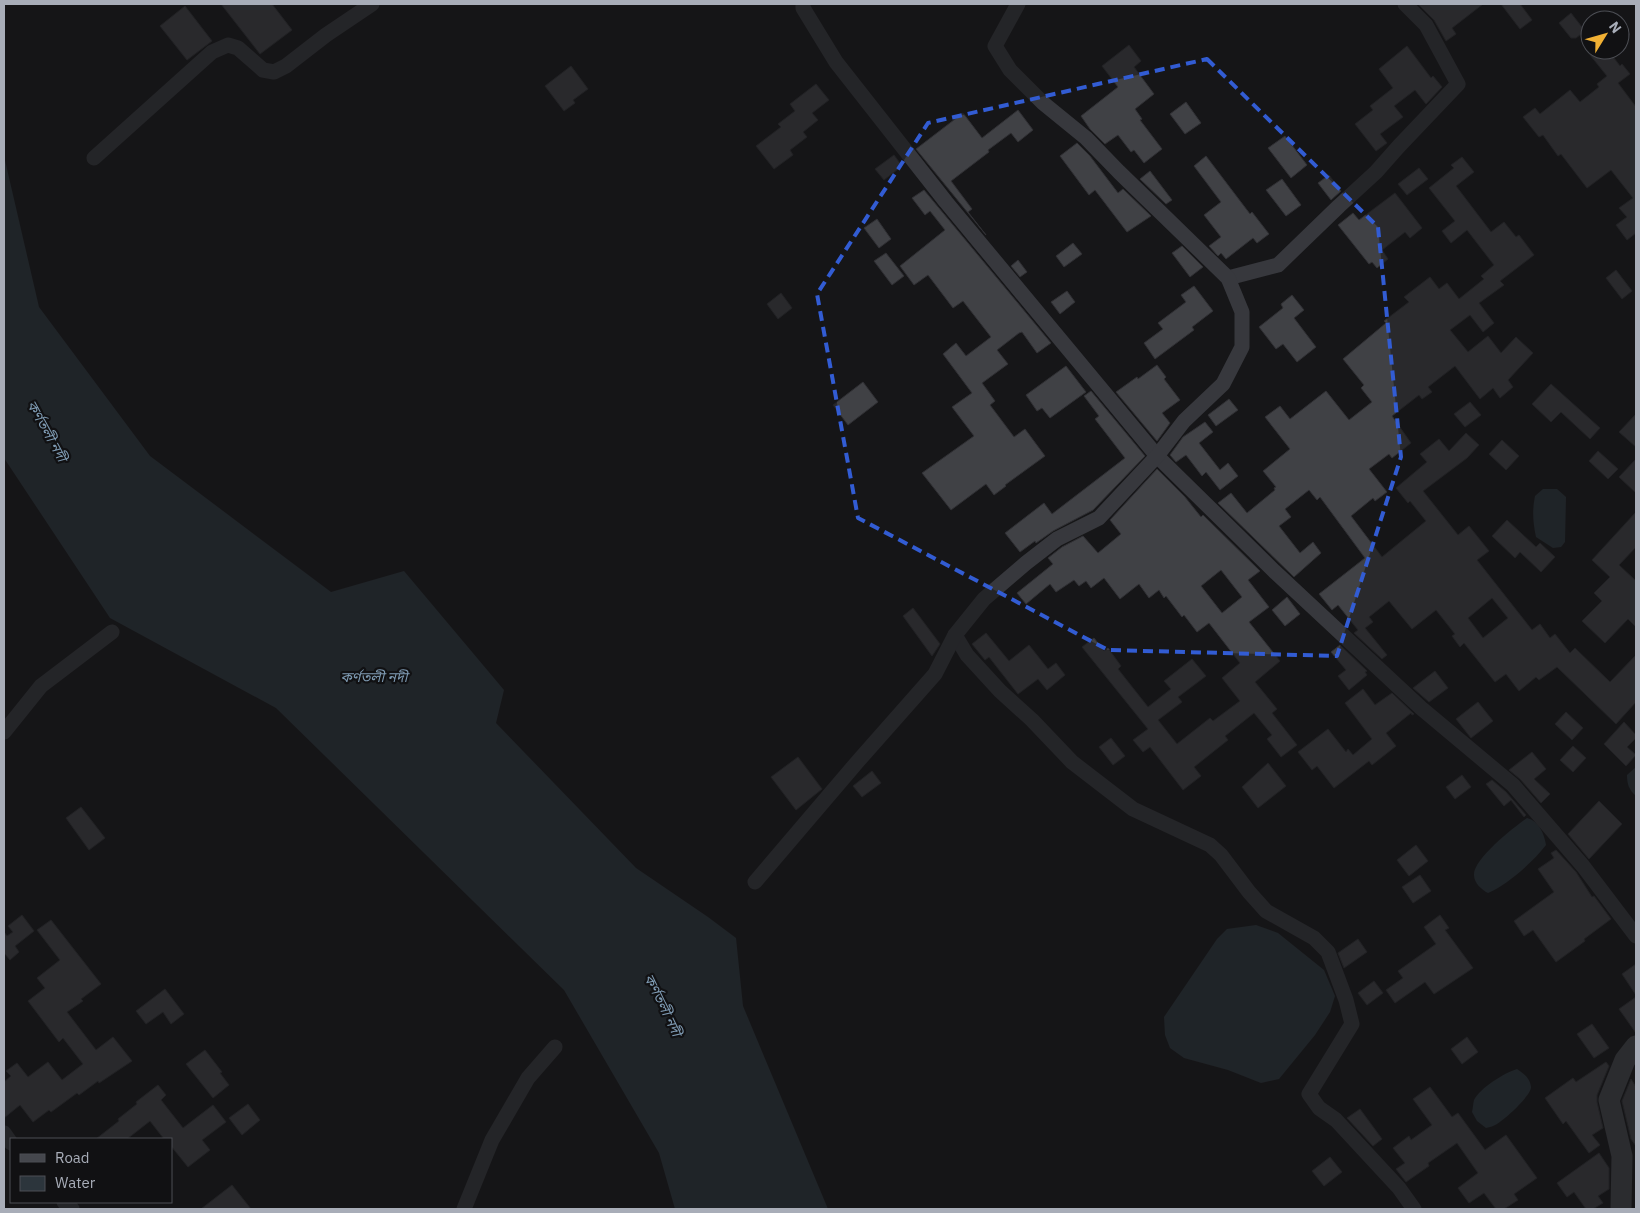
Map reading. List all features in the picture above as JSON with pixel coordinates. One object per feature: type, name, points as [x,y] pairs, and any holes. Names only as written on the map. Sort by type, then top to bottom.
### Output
[{"type":"street","points":[[94,158],[212,52],[228,46],[238,48],[263,70],[274,72],[286,66],[326,35],[372,4]]},
{"type":"street","points":[[803,4],[803,8],[836,62],[946,202],[1157,456],[1274,571],[1421,708],[1513,785],[1584,866],[1636,936]]},
{"type":"street","points":[[755,882],[935,674],[955,635],[984,599],[1057,539],[1099,518],[1157,456],[1184,421],[1224,384],[1242,347],[1242,312],[1228,278],[1118,172],[1086,138],[1043,103],[1010,70],[995,46],[1018,4]]},
{"type":"street","points":[[1228,278],[1278,265],[1376,172],[1458,84],[1426,25],[1405,4]]},
{"type":"street","points":[[4,732],[41,686],[112,632]]},
{"type":"street","points":[[955,635],[967,655],[1000,691],[1032,720],[1072,762],[1133,809],[1210,845],[1221,855],[1266,911],[1314,938],[1328,952],[1346,1000],[1352,1024],[1310,1094],[1318,1108],[1336,1120],[1400,1188],[1414,1209]]},
{"type":"street","points":[[1621,1209],[1622,1156],[1609,1100],[1625,1060],[1636,1046]]},
{"type":"street","points":[[464,1209],[492,1140],[528,1078],[555,1047]]},
{"type":"highlighted area","points":[[1207,59],[1378,227],[1401,457],[1337,656],[1108,650],[858,518],[817,294],[928,123]]},
{"type":"water","name":"কর্ণতলী নদী","points":[[4,156],[39,307],[150,456],[331,592],[404,571],[504,690],[496,723],[636,868],[736,938],[743,1006],[828,1209],[675,1209],[659,1153],[564,990],[276,708],[110,618],[4,458]]},
{"type":"water","points":[[1543,489],[1557,489],[1566,497],[1565,542],[1561,547],[1553,548],[1536,537],[1533,516],[1534,501],[1535,496]]},
{"type":"water","points":[[1636,767],[1636,796],[1629,787],[1627,775]]},
{"type":"water","points":[[1527,818],[1535,822],[1540,828],[1546,845],[1519,872],[1503,885],[1488,893],[1475,881],[1475,868],[1495,844]]},
{"type":"water","points":[[1256,925],[1278,933],[1324,970],[1335,996],[1330,1012],[1315,1035],[1279,1079],[1261,1083],[1228,1070],[1184,1058],[1170,1048],[1165,1035],[1164,1017],[1217,939],[1227,929]]},
{"type":"water","points":[[1517,1069],[1528,1079],[1531,1087],[1530,1091],[1506,1117],[1496,1125],[1486,1128],[1477,1121],[1472,1112],[1474,1100],[1481,1091],[1493,1082]]},
{"type":"building","points":[[221,4],[272,4],[292,30],[260,54]]},
{"type":"building","points":[[1418,4],[1483,4],[1452,28],[1456,34],[1446,41],[1434,20]]},
{"type":"building","points":[[1501,4],[1520,4],[1532,20],[1520,29]]},
{"type":"building","points":[[185,6],[212,41],[187,60],[160,26]]},
{"type":"building","points":[[1571,13],[1580,25],[1580,35],[1576,38],[1571,38],[1559,23]]},
{"type":"building","points":[[1129,45],[1141,61],[1134,67],[1154,94],[1135,109],[1142,119],[1140,120],[1162,149],[1144,163],[1134,150],[1131,152],[1118,135],[1105,144],[1090,129],[1081,116],[1118,87],[1102,66]]},
{"type":"building","points":[[1407,46],[1431,78],[1433,76],[1442,87],[1426,104],[1415,90],[1394,106],[1403,117],[1380,134],[1387,143],[1376,151],[1355,124],[1373,110],[1370,106],[1393,88],[1379,69]]},
{"type":"building","points":[[1594,60],[1616,60],[1620,66],[1622,64],[1630,74],[1618,83],[1636,107],[1636,233],[1627,240],[1616,225],[1627,217],[1619,208],[1633,198],[1611,170],[1587,188],[1561,154],[1558,156],[1543,135],[1539,137],[1523,117],[1535,108],[1540,114],[1570,90],[1580,102],[1599,87],[1597,84],[1607,76]]},
{"type":"building","points":[[571,66],[588,89],[573,100],[575,103],[564,111],[545,86]]},
{"type":"building","points":[[816,84],[829,100],[812,113],[818,120],[803,132],[807,137],[790,150],[793,155],[774,169],[756,146],[781,127],[778,124],[795,111],[790,104]]},
{"type":"building","points":[[1186,102],[1201,123],[1185,134],[1170,114]]},
{"type":"building","points":[[1018,110],[1033,130],[1018,142],[1011,133],[951,181],[972,209],[968,212],[986,235],[916,149],[963,113],[982,138]]},
{"type":"building","points":[[1285,136],[1307,165],[1291,178],[1268,148]]},
{"type":"building","points":[[1077,143],[1090,156],[1118,193],[1123,189],[1151,216],[1127,232],[1095,190],[1089,195],[1060,156]]},
{"type":"building","points":[[894,155],[902,166],[884,180],[875,169]]},
{"type":"building","points":[[1206,156],[1250,214],[1252,212],[1269,234],[1257,243],[1253,238],[1226,259],[1221,253],[1218,256],[1209,246],[1221,237],[1204,215],[1221,202],[1194,166]]},
{"type":"building","points":[[1462,157],[1474,172],[1456,186],[1491,232],[1504,222],[1516,237],[1519,235],[1534,255],[1500,281],[1504,285],[1479,303],[1494,323],[1483,332],[1470,315],[1450,330],[1468,352],[1488,336],[1501,353],[1516,337],[1533,353],[1508,380],[1513,387],[1500,398],[1493,388],[1480,399],[1455,366],[1428,387],[1432,392],[1422,399],[1419,395],[1392,416],[1411,443],[1392,458],[1389,454],[1369,469],[1387,492],[1375,501],[1373,498],[1351,516],[1382,557],[1426,521],[1410,501],[1408,503],[1396,488],[1427,462],[1420,454],[1439,439],[1449,451],[1466,433],[1479,445],[1467,458],[1423,491],[1458,535],[1469,526],[1489,551],[1477,560],[1532,630],[1540,624],[1550,638],[1555,634],[1570,653],[1575,648],[1610,682],[1636,655],[1636,702],[1616,724],[1557,667],[1539,680],[1536,677],[1519,691],[1506,674],[1495,682],[1464,643],[1460,647],[1452,636],[1455,634],[1436,610],[1412,629],[1389,601],[1369,617],[1373,622],[1365,628],[1387,655],[1382,659],[1354,633],[1358,630],[1338,605],[1332,610],[1319,594],[1365,558],[1320,497],[1317,500],[1309,490],[1285,509],[1291,517],[1279,526],[1300,553],[1313,542],[1321,553],[1294,577],[1218,503],[1231,493],[1247,513],[1275,490],[1274,488],[1276,487],[1263,471],[1290,449],[1265,417],[1280,406],[1290,419],[1326,391],[1349,420],[1372,402],[1361,388],[1364,385],[1343,359],[1386,323],[1384,321],[1409,302],[1404,297],[1430,277],[1439,289],[1447,283],[1459,299],[1484,279],[1481,276],[1494,265],[1467,230],[1451,243],[1442,231],[1455,221],[1429,188],[1454,168],[1451,165]],"holes":[[[1492,598],[1508,618],[1483,638],[1468,618]]]},
{"type":"building","points":[[1419,168],[1428,179],[1407,195],[1398,184]]},
{"type":"building","points":[[1150,171],[1172,200],[1166,204],[1140,179]]},
{"type":"building","points":[[1329,175],[1341,191],[1331,200],[1318,183]]},
{"type":"building","points":[[1282,179],[1301,205],[1286,216],[1266,190]]},
{"type":"building","points":[[924,190],[1051,343],[1037,353],[1022,332],[1019,333],[997,350],[1008,364],[982,383],[995,401],[990,405],[1014,437],[1025,429],[1045,456],[994,495],[986,484],[951,510],[922,473],[974,436],[952,407],[972,393],[943,354],[956,343],[966,356],[991,337],[963,301],[953,308],[928,275],[914,285],[900,266],[945,230],[930,211],[925,215],[912,198]]},
{"type":"building","points":[[1395,193],[1422,228],[1410,238],[1405,232],[1382,250],[1388,259],[1377,268],[1372,262],[1369,264],[1338,225],[1353,213],[1359,220]]},
{"type":"building","points":[[877,219],[891,239],[879,248],[864,228]]},
{"type":"building","points":[[1073,243],[1082,254],[1064,267],[1056,256]]},
{"type":"building","points":[[1182,246],[1203,267],[1190,277],[1172,253]]},
{"type":"building","points":[[886,253],[904,276],[892,285],[874,261]]},
{"type":"building","points":[[1018,260],[1027,272],[1020,277],[1011,266]]},
{"type":"building","points":[[1616,270],[1632,291],[1622,299],[1606,278]]},
{"type":"building","points":[[1194,286],[1213,311],[1192,327],[1194,330],[1155,359],[1144,343],[1163,329],[1158,323],[1186,302],[1181,295]]},
{"type":"building","points":[[1067,291],[1075,302],[1060,314],[1051,302]]},
{"type":"building","points":[[781,293],[792,308],[778,319],[767,304]]},
{"type":"building","points":[[1292,295],[1304,310],[1294,318],[1316,347],[1297,362],[1283,344],[1276,349],[1259,327],[1283,308],[1281,304]]},
{"type":"building","points":[[1157,365],[1166,377],[1164,379],[1180,400],[1162,413],[1170,423],[1157,441],[1116,392]]},
{"type":"building","points":[[1066,366],[1086,392],[1050,418],[1042,408],[1037,411],[1026,395]]},
{"type":"building","points":[[863,382],[878,402],[848,425],[833,405]]},
{"type":"building","points":[[1551,384],[1600,428],[1590,439],[1561,412],[1551,422],[1532,404]]},
{"type":"building","points":[[1091,391],[1145,456],[1093,510],[1053,531],[1036,543],[1035,541],[1020,552],[1005,533],[1044,503],[1052,514],[1125,458],[1095,419],[1099,416],[1084,396]]},
{"type":"building","points":[[1229,399],[1238,410],[1216,426],[1208,415]]},
{"type":"building","points":[[1470,402],[1481,415],[1465,427],[1454,414]]},
{"type":"building","points":[[1636,414],[1636,447],[1619,432]]},
{"type":"building","points":[[1205,422],[1213,432],[1199,443],[1220,470],[1228,463],[1238,476],[1220,490],[1206,472],[1202,476],[1186,455],[1176,462],[1170,455],[1183,437]]},
{"type":"building","points":[[1502,440],[1519,456],[1506,470],[1489,454]]},
{"type":"building","points":[[1598,451],[1618,469],[1608,479],[1589,461]]},
{"type":"building","points":[[1636,459],[1636,493],[1619,477]]},
{"type":"building","points":[[1157,469],[1185,497],[1201,517],[1203,515],[1260,571],[1248,580],[1269,607],[1249,622],[1280,661],[1255,682],[1277,709],[1272,713],[1297,745],[1281,757],[1267,739],[1272,735],[1254,713],[1225,736],[1228,740],[1194,767],[1201,776],[1183,790],[1150,747],[1143,752],[1133,740],[1148,729],[1082,647],[1094,638],[1104,651],[1108,648],[1121,666],[1118,669],[1148,707],[1171,689],[1164,681],[1192,659],[1206,676],[1178,697],[1182,702],[1158,720],[1177,744],[1210,718],[1213,721],[1240,701],[1222,678],[1240,663],[1209,623],[1197,632],[1184,615],[1182,617],[1159,590],[1149,598],[1139,584],[1120,599],[1104,578],[1091,588],[1086,581],[1079,586],[1074,580],[1056,592],[1050,584],[1026,604],[1017,593],[1053,564],[1048,558],[1062,547],[1083,536],[1098,553],[1121,534],[1110,520]],"holes":[[[1221,570],[1242,597],[1222,613],[1201,586]]]},
{"type":"building","points":[[1636,512],[1636,547],[1619,565],[1636,581],[1636,627],[1628,619],[1605,643],[1582,621],[1602,601],[1594,593],[1610,577],[1592,560]]},
{"type":"building","points":[[1507,520],[1536,547],[1540,543],[1555,557],[1541,572],[1520,552],[1515,558],[1492,536]]},
{"type":"building","points":[[1287,597],[1300,614],[1285,626],[1272,610]]},
{"type":"building","points":[[913,608],[940,644],[932,656],[903,616]]},
{"type":"building","points":[[986,633],[1009,661],[1029,645],[1048,669],[1056,663],[1065,675],[1047,690],[1038,679],[1018,694],[989,657],[985,660],[972,644]]},
{"type":"building","points":[[1340,645],[1367,671],[1365,672],[1367,675],[1349,690],[1338,676],[1346,670],[1331,652]]},
{"type":"building","points":[[1435,671],[1448,688],[1429,702],[1413,688]]},
{"type":"building","points":[[1363,689],[1375,705],[1392,693],[1414,714],[1412,715],[1411,713],[1386,733],[1396,746],[1372,765],[1369,761],[1334,788],[1317,766],[1312,770],[1298,752],[1328,729],[1346,752],[1348,749],[1353,755],[1372,739],[1345,703]]},
{"type":"building","points":[[1478,702],[1493,721],[1471,738],[1456,719]]},
{"type":"building","points":[[1566,712],[1583,728],[1572,740],[1555,724]]},
{"type":"building","points":[[1624,722],[1636,735],[1636,738],[1627,747],[1636,755],[1626,766],[1604,744]]},
{"type":"building","points":[[1111,738],[1125,756],[1113,765],[1099,747]]},
{"type":"building","points":[[1573,746],[1586,758],[1573,772],[1560,760]]},
{"type":"building","points":[[1532,752],[1546,769],[1534,779],[1550,794],[1541,803],[1520,779],[1509,770]]},
{"type":"building","points":[[798,757],[822,789],[796,810],[771,777]]},
{"type":"building","points":[[1268,763],[1286,786],[1258,808],[1242,787]]},
{"type":"building","points":[[872,771],[881,783],[862,797],[853,786]]},
{"type":"building","points":[[1462,775],[1471,787],[1455,799],[1446,787]]},
{"type":"building","points":[[1492,780],[1506,792],[1526,815],[1524,817],[1511,800],[1504,806],[1486,784]]},
{"type":"building","points":[[1599,801],[1622,824],[1589,859],[1568,834]]},
{"type":"building","points":[[81,807],[105,838],[89,850],[66,818]]},
{"type":"building","points":[[1416,845],[1428,861],[1409,876],[1397,860]]},
{"type":"building","points":[[1556,850],[1576,872],[1592,897],[1594,896],[1611,919],[1556,962],[1533,930],[1524,936],[1514,921],[1554,892],[1538,869],[1554,858],[1551,853]]},
{"type":"building","points":[[1420,875],[1431,891],[1413,903],[1402,887]]},
{"type":"building","points":[[22,915],[34,931],[15,946],[19,952],[10,960],[4,955],[4,932],[7,936],[13,932],[8,926]]},
{"type":"building","points":[[1440,915],[1449,928],[1445,930],[1473,968],[1434,994],[1425,982],[1395,1003],[1386,990],[1403,978],[1398,971],[1436,944],[1424,927]]},
{"type":"building","points":[[51,920],[101,984],[81,999],[83,1001],[67,1012],[96,1050],[113,1037],[132,1061],[99,1083],[98,1081],[79,1095],[77,1093],[51,1112],[49,1110],[33,1122],[20,1105],[4,1118],[4,1082],[11,1076],[6,1071],[17,1063],[28,1077],[48,1062],[62,1080],[83,1064],[63,1038],[59,1042],[28,1001],[45,988],[37,978],[60,960],[37,930]]},
{"type":"building","points":[[1358,939],[1367,952],[1344,968],[1338,953]]},
{"type":"building","points":[[1636,964],[1636,995],[1622,974]]},
{"type":"building","points":[[1374,981],[1383,993],[1367,1005],[1358,993]]},
{"type":"building","points":[[165,989],[184,1014],[171,1024],[163,1012],[146,1024],[136,1011]]},
{"type":"building","points":[[1636,997],[1636,1033],[1619,1009]]},
{"type":"building","points":[[1592,1024],[1609,1048],[1594,1058],[1577,1034]]},
{"type":"building","points":[[1467,1037],[1478,1052],[1462,1064],[1451,1049]]},
{"type":"building","points":[[205,1050],[222,1072],[220,1073],[229,1085],[213,1098],[186,1064]]},
{"type":"building","points":[[1606,1062],[1609,1066],[1597,1095],[1603,1128],[1592,1135],[1600,1145],[1589,1153],[1566,1121],[1563,1124],[1545,1098],[1573,1078],[1576,1082]]},
{"type":"building","points":[[1631,1079],[1636,1087],[1636,1146],[1631,1139],[1622,1101]]},
{"type":"building","points":[[158,1085],[166,1095],[161,1100],[183,1128],[213,1105],[226,1122],[202,1140],[210,1150],[188,1167],[172,1147],[172,1138],[163,1138],[150,1121],[128,1138],[97,1138],[119,1121],[118,1119],[137,1104],[136,1102]]},
{"type":"building","points":[[1430,1087],[1452,1117],[1458,1113],[1485,1150],[1506,1135],[1537,1178],[1514,1194],[1518,1200],[1504,1209],[1496,1209],[1484,1193],[1469,1203],[1458,1188],[1478,1173],[1457,1143],[1428,1163],[1429,1166],[1406,1182],[1396,1169],[1405,1163],[1393,1148],[1409,1136],[1411,1140],[1432,1125],[1413,1099]]},
{"type":"building","points":[[248,1104],[260,1120],[242,1135],[229,1118]]},
{"type":"building","points":[[1360,1109],[1382,1139],[1373,1146],[1347,1118]]},
{"type":"building","points":[[1599,1153],[1609,1168],[1609,1189],[1598,1196],[1603,1203],[1593,1209],[1586,1209],[1574,1192],[1567,1197],[1557,1183]]},
{"type":"building","points":[[1330,1157],[1342,1172],[1324,1186],[1312,1171]]},
{"type":"building","points":[[232,1185],[251,1209],[201,1209]]}]
